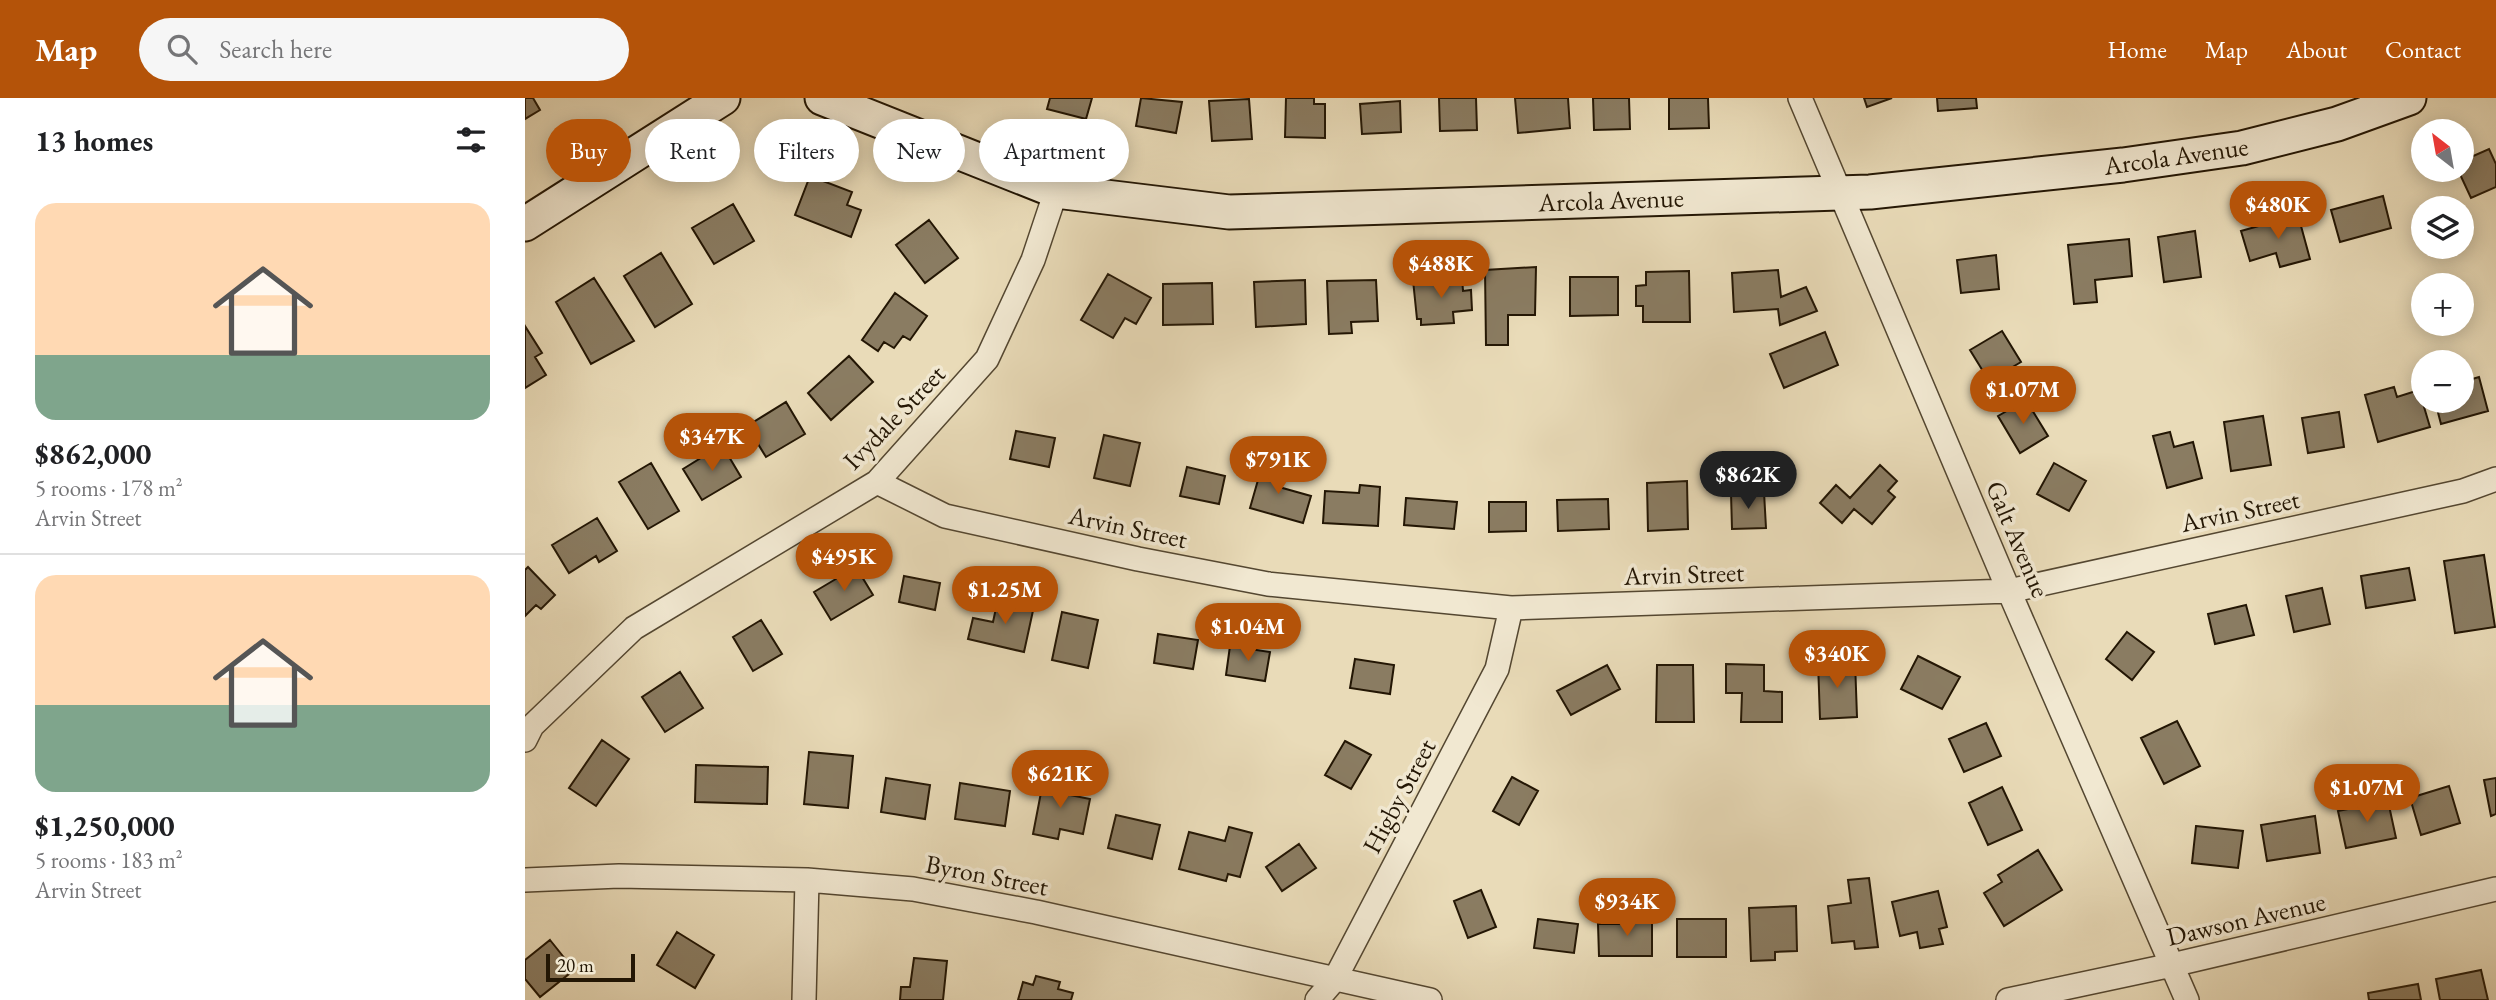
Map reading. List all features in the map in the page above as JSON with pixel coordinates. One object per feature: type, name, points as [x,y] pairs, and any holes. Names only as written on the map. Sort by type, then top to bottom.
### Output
[{"type":"street","points":[[525,224],[723,98]]},
{"type":"street","name":"Arcola Avenue","points":[[822,98],[1056,191],[1229,212],[1841,194],[2123,165],[2242,148],[2337,124],[2409,98]]},
{"type":"street","name":"Galt Avenue","points":[[1800,98],[2009,591],[2187,1000]]},
{"type":"street","name":"Ivydale Street","points":[[525,740],[533,726],[634,628],[877,482],[987,359],[1033,260],[1056,191]]},
{"type":"street","name":"Arvin Street","points":[[877,482],[945,516],[1151,562],[1268,584],[1511,608],[2009,591],[2463,491],[2496,479]]},
{"type":"street","name":"Higby Street","points":[[1317,1000],[1335,979],[1497,669],[1511,608]]},
{"type":"street","name":"Byron Street","points":[[525,880],[619,876],[807,880],[913,889],[1022,909],[1430,1000]]},
{"type":"street","points":[[804,1000],[807,880]]},
{"type":"street","name":"Dawson Avenue","points":[[2008,1000],[2172,965],[2496,889]]},
{"type":"building","points":[[525,98],[533,98],[540,110],[525,119]]},
{"type":"building","points":[[1050,98],[1092,98],[1086,119],[1047,109]]},
{"type":"building","points":[[1141,98],[1182,102],[1176,133],[1136,126]]},
{"type":"building","points":[[1286,98],[1314,98],[1314,104],[1325,104],[1325,138],[1285,137]]},
{"type":"building","points":[[1439,98],[1476,98],[1477,130],[1440,131]]},
{"type":"building","points":[[1515,98],[1568,98],[1570,128],[1518,133]]},
{"type":"building","points":[[1593,98],[1629,98],[1630,129],[1594,130]]},
{"type":"building","points":[[1669,98],[1708,98],[1709,128],[1669,129]]},
{"type":"building","points":[[1864,98],[1892,98],[1867,107]]},
{"type":"building","points":[[1937,98],[1976,98],[1977,108],[1938,111]]},
{"type":"building","points":[[1249,99],[1252,139],[1212,141],[1209,101]]},
{"type":"building","points":[[1400,101],[1401,132],[1362,134],[1360,104]]},
{"type":"building","points":[[2489,149],[2496,164],[2496,187],[2474,197],[2470,196],[2464,182],[2475,182],[2475,155]]},
{"type":"building","points":[[808,182],[826,182],[852,192],[847,205],[861,210],[851,237],[795,215]]},
{"type":"building","points":[[2383,196],[2391,228],[2340,242],[2331,210]]},
{"type":"building","points":[[733,204],[754,241],[714,264],[692,228]]},
{"type":"building","points":[[2298,215],[2310,259],[2280,267],[2276,253],[2250,261],[2241,231]]},
{"type":"building","points":[[929,220],[958,258],[925,283],[896,245]]},
{"type":"building","points":[[2195,231],[2201,277],[2164,282],[2158,237]]},
{"type":"building","points":[[2129,239],[2132,276],[2095,280],[2097,302],[2074,304],[2068,245]]},
{"type":"building","points":[[661,253],[692,304],[655,327],[624,276]]},
{"type":"building","points":[[1996,255],[1999,289],[1961,293],[1957,260]]},
{"type":"building","points":[[1536,267],[1535,315],[1508,315],[1508,345],[1486,345],[1485,270]]},
{"type":"building","points":[[1778,270],[1781,297],[1806,287],[1817,311],[1780,325],[1778,309],[1734,312],[1732,273]]},
{"type":"building","points":[[1689,271],[1690,322],[1643,322],[1643,306],[1636,306],[1636,286],[1646,285],[1646,272]]},
{"type":"building","points":[[1108,274],[1151,298],[1136,324],[1125,318],[1113,338],[1081,320]]},
{"type":"building","points":[[1462,277],[1463,291],[1471,290],[1472,310],[1453,312],[1454,323],[1421,325],[1421,319],[1417,319],[1413,280]]},
{"type":"building","points":[[1570,277],[1618,277],[1618,315],[1570,316]]},
{"type":"building","points":[[594,278],[634,341],[591,364],[556,302]]},
{"type":"building","points":[[1305,280],[1306,324],[1256,327],[1254,282]]},
{"type":"building","points":[[1376,280],[1378,321],[1351,322],[1352,333],[1329,334],[1327,281]]},
{"type":"building","points":[[1212,283],[1213,324],[1163,325],[1163,284]]},
{"type":"building","points":[[895,293],[927,316],[910,340],[903,336],[894,348],[884,342],[878,351],[862,340]]},
{"type":"building","points":[[525,326],[542,353],[535,357],[546,375],[525,388]]},
{"type":"building","points":[[2002,331],[2021,362],[1989,381],[1970,350]]},
{"type":"building","points":[[1825,332],[1838,365],[1784,388],[1770,354]]},
{"type":"building","points":[[849,356],[873,382],[831,420],[808,393]]},
{"type":"building","points":[[2479,377],[2488,411],[2441,424],[2438,413],[2474,413],[2474,378]]},
{"type":"building","points":[[2394,387],[2397,397],[2411,393],[2411,413],[2426,413],[2430,427],[2378,442],[2365,395]]},
{"type":"building","points":[[2026,400],[2048,436],[2020,453],[1998,416]]},
{"type":"building","points":[[786,402],[805,434],[766,457],[747,426]]},
{"type":"building","points":[[2339,412],[2344,447],[2308,453],[2302,418]]},
{"type":"building","points":[[2263,416],[2271,465],[2231,471],[2224,422]]},
{"type":"building","points":[[1016,431],[1055,438],[1049,467],[1010,459]]},
{"type":"building","points":[[2170,432],[2174,447],[2193,442],[2202,478],[2167,488],[2153,436]]},
{"type":"building","points":[[1104,435],[1140,443],[1130,486],[1094,478]]},
{"type":"building","points":[[722,445],[741,477],[702,500],[683,469]]},
{"type":"building","points":[[1264,459],[1278,463],[1276,472],[1283,474],[1279,487],[1311,496],[1303,523],[1250,508]]},
{"type":"building","points":[[651,463],[679,511],[648,529],[619,482]]},
{"type":"building","points":[[2054,463],[2086,481],[2069,511],[2037,494]]},
{"type":"building","points":[[1880,465],[1897,481],[1888,491],[1895,497],[1872,524],[1854,509],[1842,523],[1820,503],[1836,485],[1850,498]]},
{"type":"building","points":[[1187,467],[1225,476],[1219,504],[1180,496]]},
{"type":"building","points":[[1687,481],[1688,529],[1648,531],[1647,483]]},
{"type":"building","points":[[1360,485],[1380,487],[1378,526],[1323,523],[1325,491],[1359,493]]},
{"type":"building","points":[[1764,492],[1766,528],[1732,529],[1731,493]]},
{"type":"building","points":[[1406,498],[1457,502],[1454,529],[1404,525]]},
{"type":"building","points":[[1608,499],[1609,529],[1558,531],[1557,500]]},
{"type":"building","points":[[1489,502],[1526,502],[1526,531],[1489,532]]},
{"type":"building","points":[[597,518],[617,551],[599,562],[596,556],[569,573],[552,545]]},
{"type":"building","points":[[2484,555],[2495,627],[2455,633],[2444,561]]},
{"type":"building","points":[[528,567],[555,595],[541,609],[536,605],[525,616],[525,570]]},
{"type":"building","points":[[856,567],[873,595],[831,620],[814,592]]},
{"type":"building","points":[[2409,568],[2415,600],[2366,608],[2361,576]]},
{"type":"building","points":[[904,576],[940,583],[935,610],[899,602]]},
{"type":"building","points":[[2322,588],[2330,624],[2294,632],[2286,596]]},
{"type":"building","points":[[998,599],[1034,606],[1024,652],[968,639],[973,618],[993,622]]},
{"type":"building","points":[[2246,605],[2254,635],[2215,644],[2208,614]]},
{"type":"building","points":[[1062,612],[1098,620],[1088,668],[1052,660]]},
{"type":"building","points":[[761,620],[782,654],[753,671],[733,637]]},
{"type":"building","points":[[2127,632],[2154,652],[2132,680],[2106,659]]},
{"type":"building","points":[[1158,634],[1198,640],[1193,669],[1154,663]]},
{"type":"building","points":[[1230,646],[1270,652],[1265,681],[1226,675]]},
{"type":"building","points":[[1918,656],[1960,677],[1942,709],[1901,689]]},
{"type":"building","points":[[1355,659],[1394,665],[1390,694],[1350,688]]},
{"type":"building","points":[[1855,661],[1857,717],[1820,719],[1818,662]]},
{"type":"building","points":[[1726,664],[1764,665],[1764,691],[1782,692],[1782,722],[1741,722],[1742,693],[1726,693]]},
{"type":"building","points":[[1607,665],[1620,689],[1571,715],[1557,691]]},
{"type":"building","points":[[1657,665],[1693,665],[1694,722],[1656,722]]},
{"type":"building","points":[[680,672],[703,708],[665,732],[642,697]]},
{"type":"building","points":[[2177,721],[2200,766],[2164,784],[2141,738]]},
{"type":"building","points":[[1986,723],[2001,756],[1964,772],[1949,739]]},
{"type":"building","points":[[602,740],[629,759],[596,806],[569,788]]},
{"type":"building","points":[[1345,741],[1371,755],[1351,789],[1325,775]]},
{"type":"building","points":[[809,752],[853,756],[848,808],[804,804]]},
{"type":"building","points":[[696,765],[768,767],[767,804],[695,802]]},
{"type":"building","points":[[1044,777],[1068,782],[1065,794],[1090,799],[1083,834],[1060,829],[1058,839],[1033,834]]},
{"type":"building","points":[[1512,777],[1538,791],[1519,825],[1493,811]]},
{"type":"building","points":[[886,778],[930,785],[925,819],[881,812]]},
{"type":"building","points":[[2496,778],[2496,814],[2491,816],[2484,780]]},
{"type":"building","points":[[960,783],[1010,791],[1005,826],[955,819]]},
{"type":"building","points":[[2449,786],[2460,823],[2421,835],[2410,798]]},
{"type":"building","points":[[2002,787],[2022,830],[1988,845],[1969,803]]},
{"type":"building","points":[[2388,801],[2396,838],[2346,848],[2338,811]]},
{"type":"building","points":[[1116,815],[1160,825],[1152,859],[1108,848]]},
{"type":"building","points":[[2315,816],[2320,853],[2267,861],[2261,825]]},
{"type":"building","points":[[2196,826],[2243,831],[2238,868],[2192,863]]},
{"type":"building","points":[[1229,827],[1252,833],[1240,877],[1228,874],[1226,881],[1179,869],[1189,832],[1225,841]]},
{"type":"building","points":[[1299,844],[1316,868],[1282,891],[1266,867]]},
{"type":"building","points":[[2038,850],[2062,890],[2004,926],[1984,893],[2002,882],[1998,875]]},
{"type":"building","points":[[1869,878],[1878,947],[1855,949],[1854,941],[1832,943],[1828,906],[1851,903],[1848,880]]},
{"type":"building","points":[[1481,890],[1496,927],[1468,938],[1454,901]]},
{"type":"building","points":[[1938,891],[1947,927],[1939,929],[1943,944],[1920,948],[1917,932],[1900,936],[1892,902]]},
{"type":"building","points":[[1796,906],[1797,951],[1775,952],[1775,960],[1751,961],[1749,908]]},
{"type":"building","points":[[1629,915],[1652,915],[1652,956],[1599,956],[1598,924],[1629,924]]},
{"type":"building","points":[[1538,919],[1578,924],[1574,953],[1534,948]]},
{"type":"building","points":[[1677,919],[1726,919],[1726,957],[1677,957]]},
{"type":"building","points":[[677,932],[714,955],[695,988],[657,965]]},
{"type":"building","points":[[550,940],[574,970],[540,997],[525,979],[525,960]]},
{"type":"building","points":[[914,958],[947,961],[943,1000],[900,1000],[901,987],[910,987]]},
{"type":"building","points":[[2481,970],[2488,1000],[2440,1000],[2436,979]]},
{"type":"building","points":[[1036,976],[1060,982],[1058,989],[1073,993],[1071,1000],[1018,1000],[1023,982],[1033,985]]},
{"type":"building","points":[[2418,984],[2421,1000],[2369,1000],[2368,993]]}]
